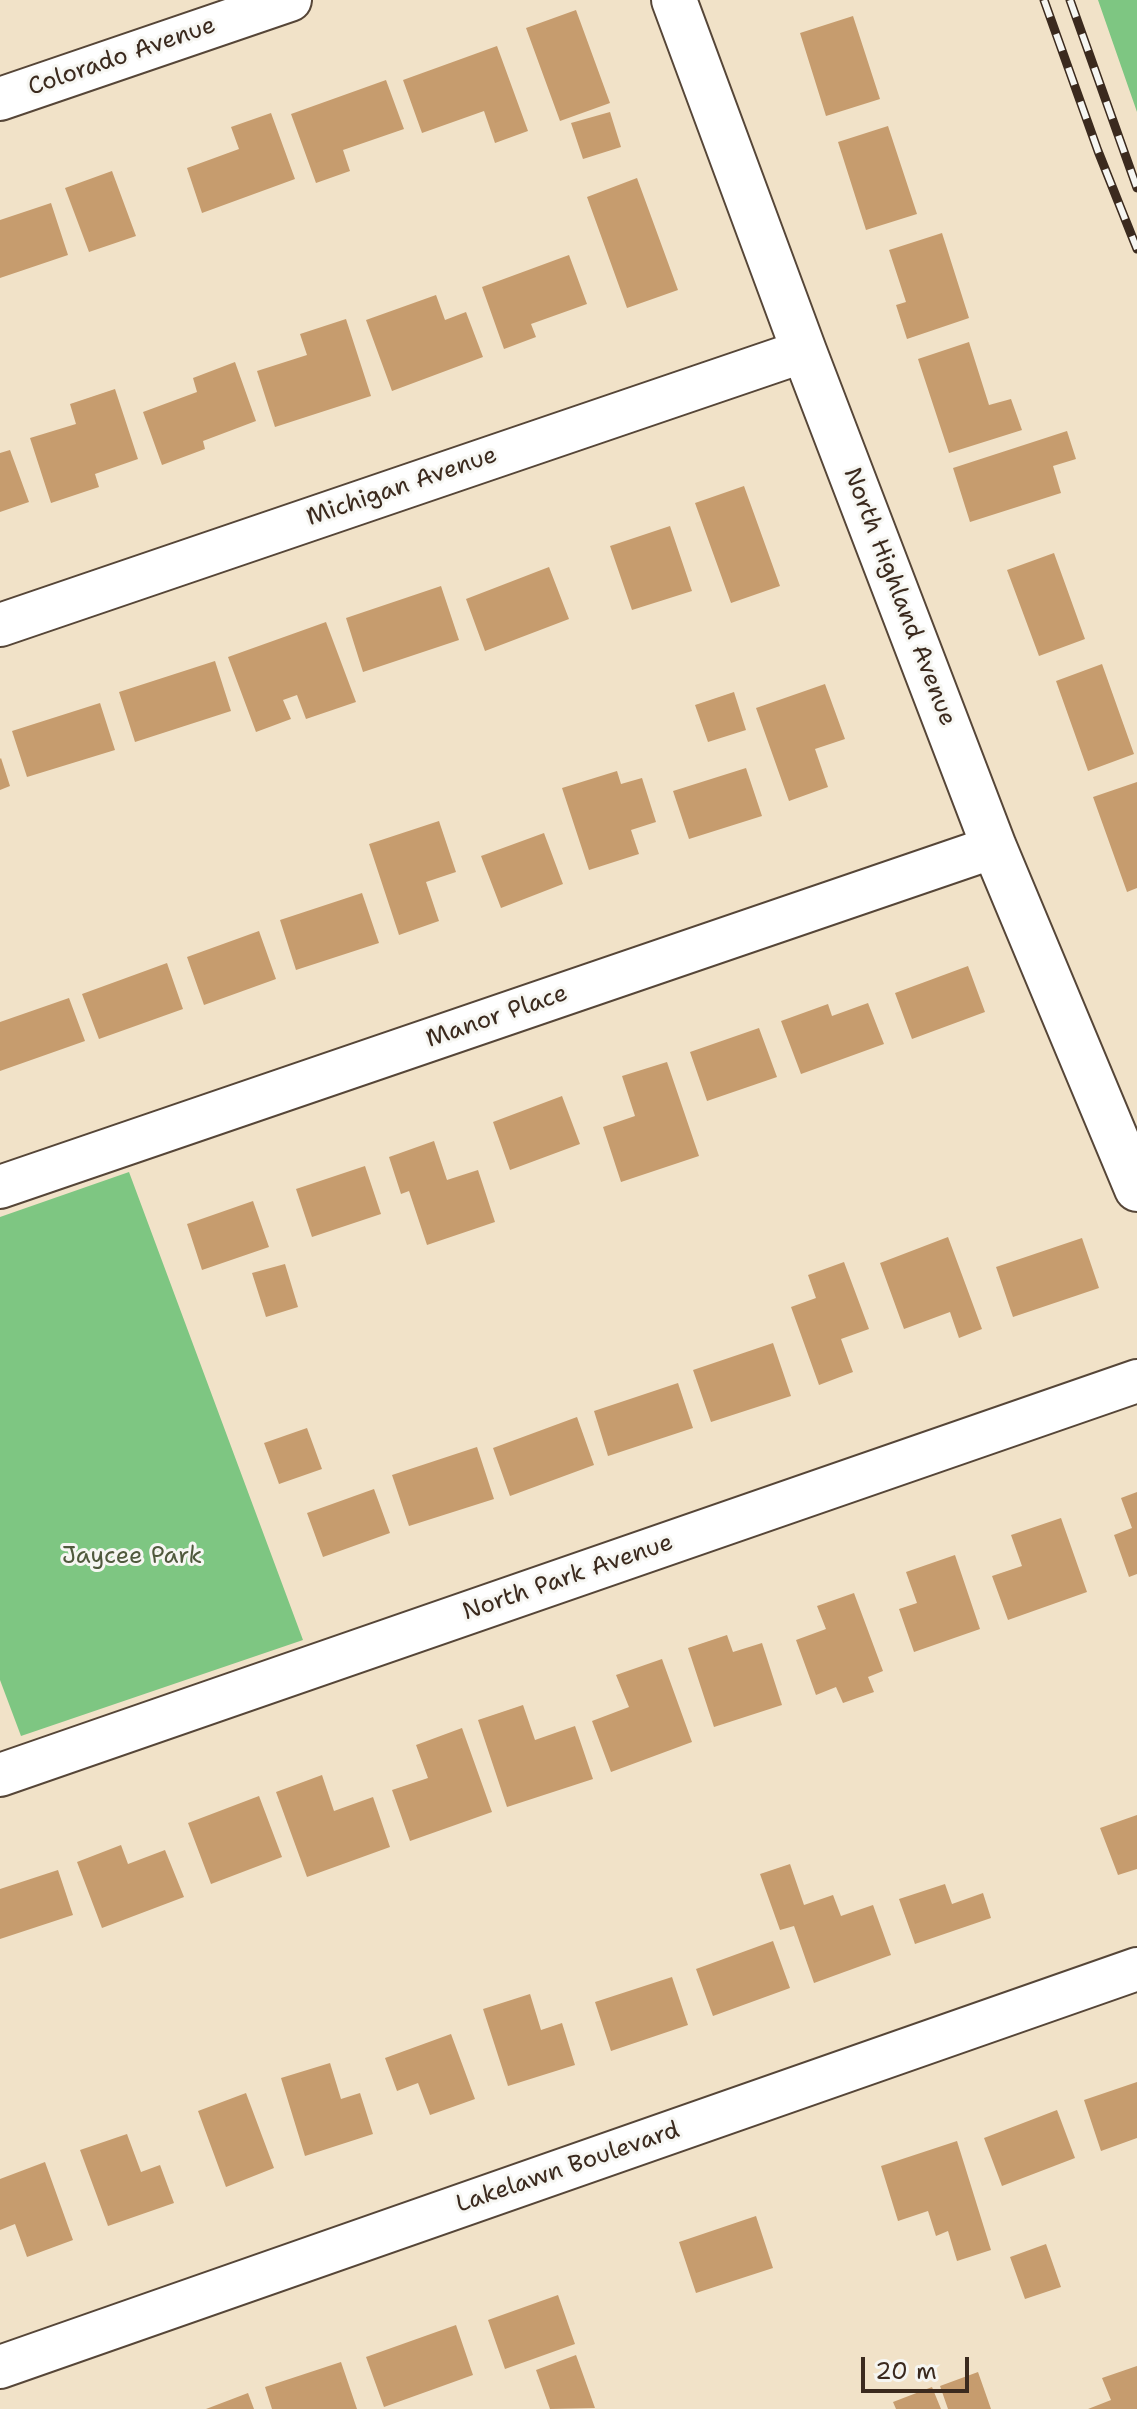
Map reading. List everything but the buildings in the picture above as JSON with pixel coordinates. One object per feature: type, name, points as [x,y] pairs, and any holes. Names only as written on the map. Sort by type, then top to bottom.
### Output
[{"type":"street","name":"Colorado Avenue","points":[[0,99],[290,0]]},
{"type":"street","name":"North Highland Avenue","points":[[674,0],[804,351],[994,847],[1137,1189]]},
{"type":"street","name":"Michigan Avenue","points":[[0,625],[804,351]]},
{"type":"street","name":"Manor Place","points":[[0,1187],[994,847]]},
{"type":"street","name":"North Park Avenue","points":[[0,1775],[1137,1381]]},
{"type":"street","name":"Lakelawn Boulevard","points":[[0,2367],[1137,1969]]},
{"type":"green space","points":[[1098,0],[1137,0],[1137,112]]},
{"type":"green space","name":"Jaycee Park","points":[[129,1172],[303,1640],[21,1736],[0,1680],[0,1217]]},
{"type":"railway","points":[[1044,0],[1137,249]]},
{"type":"railway","points":[[1070,0],[1137,188]]}]
